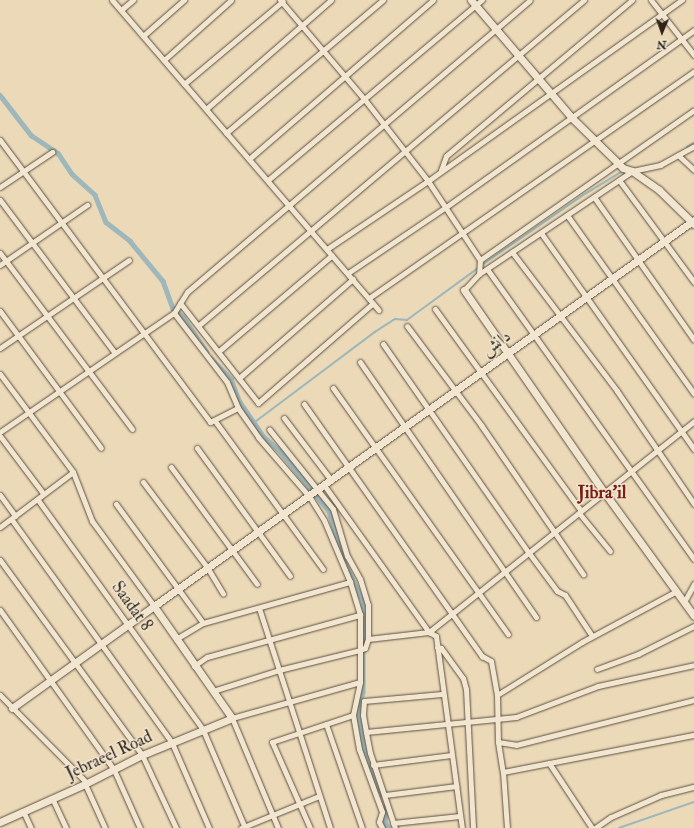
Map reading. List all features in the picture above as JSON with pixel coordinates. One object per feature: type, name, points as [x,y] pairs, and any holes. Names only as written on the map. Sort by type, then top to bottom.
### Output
[{"type":"main road","points":[[473,3],[537,81],[595,141],[621,166],[632,171],[659,190],[693,222]]},
{"type":"main road","name":"دانش","points":[[12,708],[180,589],[207,567],[376,448],[454,389],[482,372],[612,277],[639,260],[664,240],[693,222]]},
{"type":"main road","points":[[464,290],[604,492],[694,616]]},
{"type":"main road","points":[[154,606],[194,666],[232,718]]},
{"type":"main road","name":"Jebraeel Road","points":[[0,822],[114,770],[142,755],[232,718]]},
{"type":"street","points":[[112,0],[379,310]]},
{"type":"street","points":[[121,10],[133,0]]},
{"type":"street","points":[[143,36],[184,0]]},
{"type":"street","points":[[164,60],[231,0]]},
{"type":"street","points":[[206,109],[331,0]]},
{"type":"street","points":[[226,133],[382,0]]},
{"type":"street","points":[[249,159],[432,0]]},
{"type":"street","points":[[268,180],[365,100],[473,3],[482,0]]},
{"type":"street","points":[[0,432],[174,313],[187,292],[385,126],[530,0]]},
{"type":"street","points":[[200,326],[584,0]]},
{"type":"street","points":[[441,171],[446,156],[632,0]]},
{"type":"street","points":[[651,0],[694,55]]},
{"type":"street","points":[[327,249],[428,181],[682,0]]},
{"type":"street","points":[[184,84],[281,1],[345,75],[428,181],[480,260],[479,274]]},
{"type":"street","points":[[348,273],[446,207],[694,30]]},
{"type":"street","points":[[369,298],[463,234],[694,71]]},
{"type":"street","points":[[480,260],[621,166],[694,110]]},
{"type":"street","points":[[0,140],[142,334],[210,422],[238,408]]},
{"type":"street","points":[[464,290],[479,274],[632,171],[660,165],[694,146]]},
{"type":"street","points":[[0,187],[52,152]]},
{"type":"street","points":[[678,156],[694,170]]},
{"type":"street","points":[[619,180],[694,282]]},
{"type":"street","points":[[594,197],[694,340]]},
{"type":"street","points":[[0,200],[34,243],[115,353]]},
{"type":"street","points":[[0,265],[87,205]]},
{"type":"street","points":[[567,216],[612,277],[694,394]]},
{"type":"street","points":[[541,233],[694,449]]},
{"type":"street","points":[[512,252],[617,391],[656,452],[694,504]]},
{"type":"street","points":[[0,253],[86,372],[132,429]]},
{"type":"street","points":[[219,351],[332,255]]},
{"type":"street","points":[[0,348],[101,277],[129,260]]},
{"type":"street","points":[[487,269],[694,559]]},
{"type":"street","points":[[239,378],[353,279]]},
{"type":"street","points":[[180,303],[200,326],[256,402],[260,402],[373,303]]},
{"type":"street","points":[[435,309],[482,372],[580,512],[610,551]]},
{"type":"street","points":[[0,311],[101,448]]},
{"type":"street","points":[[174,313],[227,382],[238,408],[258,436],[309,496],[324,520],[350,582],[360,615],[360,682],[353,715],[359,749],[382,812],[379,822],[382,828]]},
{"type":"street","points":[[407,326],[556,532],[583,574]]},
{"type":"street","points":[[383,344],[529,553],[558,591],[565,595],[592,636]]},
{"type":"street","points":[[360,362],[403,428],[536,617]]},
{"type":"street","points":[[0,374],[29,411],[72,472],[92,521],[154,606]]},
{"type":"street","points":[[333,388],[508,634]]},
{"type":"street","points":[[304,404],[482,656],[491,660],[498,694],[498,742],[503,772],[507,828]]},
{"type":"street","points":[[284,418],[331,480]]},
{"type":"street","points":[[214,421],[284,514],[323,569]]},
{"type":"street","points":[[368,638],[429,632],[480,594],[604,492],[694,421]]},
{"type":"street","points":[[213,691],[279,670],[360,650],[365,648],[368,638],[368,605],[360,580],[347,556],[333,509],[316,490],[269,429]]},
{"type":"street","points":[[0,436],[43,493]]},
{"type":"street","points":[[197,448],[259,531],[290,576]]},
{"type":"street","points":[[171,467],[233,549],[257,584]]},
{"type":"street","points":[[0,527],[38,500],[43,493],[72,472]]},
{"type":"street","points":[[143,482],[207,567],[223,594]]},
{"type":"street","points":[[324,484],[429,632],[436,636],[446,724],[462,828]]},
{"type":"street","points":[[0,495],[13,518],[172,743],[209,828]]},
{"type":"street","name":"Saadat 8","points":[[38,500],[203,730],[243,828]]},
{"type":"street","points":[[116,504],[180,589],[203,623]]},
{"type":"street","points":[[0,560],[142,755],[176,828]]},
{"type":"street","points":[[176,639],[203,623],[350,582]]},
{"type":"street","points":[[684,602],[694,584]]},
{"type":"street","points":[[498,694],[592,636],[676,592]]},
{"type":"street","points":[[259,608],[288,703],[330,828]]},
{"type":"street","points":[[0,610],[114,770],[140,828]]},
{"type":"street","points":[[194,666],[207,657],[360,615]]},
{"type":"street","points":[[597,670],[638,654],[694,626]]},
{"type":"street","points":[[437,647],[441,648],[463,678],[466,689],[466,721],[474,828]]},
{"type":"street","points":[[366,732],[516,717],[598,686],[694,665]]},
{"type":"street","points":[[278,828],[232,718],[360,682]]},
{"type":"street","points":[[442,694],[364,701],[366,732],[374,765],[394,826],[460,816]]},
{"type":"street","points":[[0,695],[86,783],[104,828]]},
{"type":"street","points":[[498,742],[516,745],[694,700]]},
{"type":"street","points":[[310,828],[272,742],[298,732],[353,715]]},
{"type":"street","points":[[326,724],[362,828]]},
{"type":"street","points":[[503,772],[694,735]]},
{"type":"street","points":[[374,765],[451,755]]},
{"type":"street","points":[[549,763],[593,828],[611,817],[661,795],[694,787]]},
{"type":"street","points":[[385,795],[456,786]]},
{"type":"street","points":[[243,828],[272,814],[319,796]]},
{"type":"street","points":[[52,798],[66,828]]},
{"type":"street","points":[[23,811],[31,828]]},
{"type":"waterway","points":[[0,95],[31,135],[58,153],[72,174],[95,195],[106,222],[130,241],[163,281],[173,308],[183,317],[207,352]]},
{"type":"waterway","points":[[687,147],[694,143]]},
{"type":"waterway","points":[[482,265],[582,196],[623,171]]},
{"type":"waterway","points":[[255,422],[375,332],[395,319],[407,320],[477,269]]},
{"type":"waterway","points":[[211,358],[231,379],[240,402],[264,437],[280,451],[329,511],[343,559],[363,601],[363,692],[358,713],[366,758],[381,794]]},
{"type":"waterway","points":[[619,828],[694,802]]},
{"type":"waterway","points":[[386,806],[385,823],[389,828]]},
{"type":"district","name":"Jibra'il","points":[[602,493]]}]
